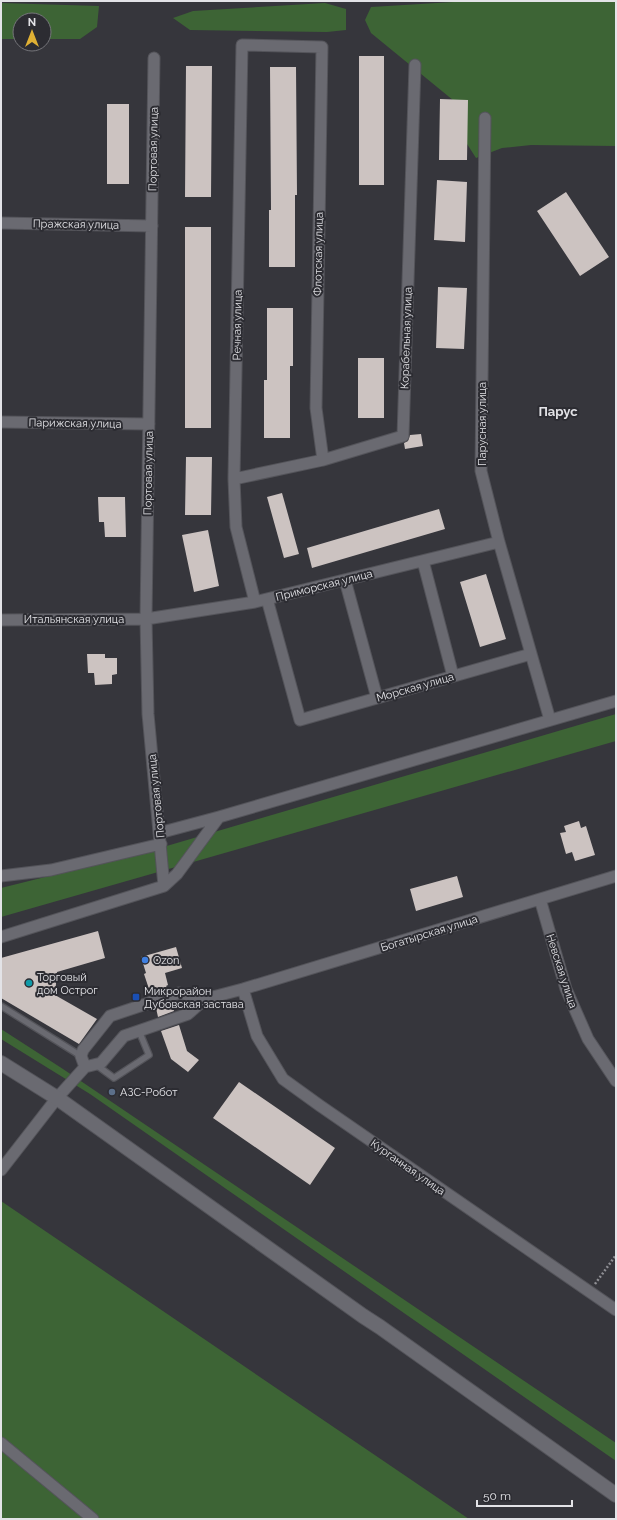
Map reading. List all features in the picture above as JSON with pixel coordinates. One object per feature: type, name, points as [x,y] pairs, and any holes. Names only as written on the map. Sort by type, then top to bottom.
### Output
[{"type":"street","name":"Речная улица","points":[[255,602],[236,527],[234,479],[242,45],[322,47]]},
{"type":"street","name":"Флотская улица","points":[[322,47],[316,408],[323,460]]},
{"type":"street","name":"Портовая улица","points":[[154,58],[146,619],[148,714],[164,886]]},
{"type":"street","name":"Корабельная улица","points":[[234,479],[323,460],[403,436],[415,65]]},
{"type":"street","name":"Парусная улица","points":[[485,118],[482,471],[499,542],[550,720]]},
{"type":"street","name":"Пражская улица","points":[[1,223],[152,226]]},
{"type":"street","name":"Парижская улица","points":[[1,422],[149,424]]},
{"type":"street","name":"Приморская улица","points":[[146,619],[255,602],[499,542]]},
{"type":"street","points":[[423,561],[453,676]]},
{"type":"street","points":[[345,580],[377,698]]},
{"type":"street","name":"Морская улица","points":[[267,599],[300,720],[531,654]]},
{"type":"street","name":"Итальянская улица","points":[[1,620],[146,619]]},
{"type":"street","points":[[1,876],[51,870],[160,838],[219,817],[616,701]]},
{"type":"street","points":[[1,936],[164,886],[178,874],[219,817]]},
{"type":"street","name":"Богатырская улица","points":[[205,999],[243,989],[616,876]]},
{"type":"street","name":"Невская улица","points":[[540,899],[566,989],[588,1039],[616,1081]]},
{"type":"street","name":"Курганная улица","points":[[243,989],[257,1036],[283,1079],[616,1310]]},
{"type":"street","points":[[87,1062],[83,1050],[110,1016],[179,993],[205,999]]},
{"type":"street","points":[[87,1062],[101,1063],[124,1036],[188,1014],[205,999]]},
{"type":"street","points":[[1,1170],[87,1062]]},
{"type":"street","points":[[1,1063],[57,1098],[616,1495]]},
{"type":"street","points":[[1,1443],[93,1519]]},
{"type":"lane","points":[[1,1006],[114,1078],[149,1055],[139,1030]]},
{"type":"path","points":[[590,1292],[616,1255]]},
{"type":"green space","points":[[470,1],[616,1],[616,146],[531,145],[502,148],[476,158],[462,136],[459,105],[371,33],[365,20],[371,7]]},
{"type":"green space","points":[[1,3],[99,6],[97,27],[80,39],[52,39],[52,12],[12,12],[12,39],[1,39]]},
{"type":"green space","points":[[325,3],[346,9],[346,30],[327,32],[190,30],[173,18],[193,11]]},
{"type":"green space","points":[[616,714],[616,741],[1,917],[1,888],[153,850]]},
{"type":"green space","points":[[1,1029],[63,1069],[616,1443],[616,1461],[90,1094],[1,1039]]},
{"type":"green space","points":[[1,1201],[469,1519],[1,1519]]},
{"type":"building","points":[[359,56],[384,56],[384,185],[359,185]]},
{"type":"building","points":[[186,66],[212,66],[211,197],[185,197]]},
{"type":"building","points":[[270,67],[296,67],[297,195],[295,195],[295,267],[269,267],[269,210],[271,210]]},
{"type":"building","points":[[440,99],[468,100],[467,160],[439,160]]},
{"type":"building","points":[[107,104],[129,104],[129,184],[107,184]]},
{"type":"building","points":[[437,180],[467,182],[465,242],[434,240]]},
{"type":"building","points":[[566,192],[609,257],[580,276],[537,211]]},
{"type":"building","points":[[185,227],[211,227],[211,428],[185,428]]},
{"type":"building","points":[[438,287],[467,288],[464,349],[436,348]]},
{"type":"building","points":[[267,308],[293,308],[293,366],[290,366],[290,438],[264,438],[264,380],[267,380]]},
{"type":"building","points":[[358,358],[384,358],[384,418],[358,418]]},
{"type":"building","points":[[421,434],[423,446],[405,449],[404,443],[408,441],[410,435]]},
{"type":"building","points":[[186,457],[212,457],[211,515],[185,515]]},
{"type":"building","points":[[282,493],[299,554],[284,558],[267,497]]},
{"type":"building","points":[[98,497],[125,497],[126,537],[105,537],[104,522],[99,522]]},
{"type":"building","points":[[439,509],[445,529],[312,568],[307,548]]},
{"type":"building","points":[[208,530],[219,586],[194,592],[182,535]]},
{"type":"building","points":[[486,574],[506,639],[480,647],[460,582]]},
{"type":"building","points":[[87,654],[105,654],[105,658],[117,658],[117,674],[112,675],[112,684],[95,685],[94,673],[88,673]]},
{"type":"building","points":[[579,821],[581,828],[586,826],[595,855],[575,861],[572,852],[566,854],[560,833],[566,832],[564,826]]},
{"type":"building","points":[[457,876],[463,897],[416,911],[410,889]]},
{"type":"building","name":"Торговый дом Острог","points":[[98,931],[105,958],[57,972],[55,995],[97,1019],[79,1044],[1,998],[1,958]]},
{"type":"building","points":[[176,947],[182,968],[165,973],[168,985],[166,986],[168,989],[151,995],[144,974],[146,973],[141,957]]},
{"type":"building","points":[[172,1003],[174,1011],[158,1017],[156,1008]]},
{"type":"building","points":[[179,1025],[187,1051],[199,1060],[188,1072],[171,1059],[161,1031]]},
{"type":"building","points":[[239,1082],[335,1148],[310,1185],[213,1118]]},
{"type":"place","name":"Ozon","points":[[145,960]]},
{"type":"place","name":"Торговый дом Острог","points":[[29,983]]},
{"type":"place","name":"Микрорайон Дубовская застава","points":[[136,997]]},
{"type":"place","name":"АЗС-Робот","points":[[112,1092]]},
{"type":"district","name":"Парус","points":[[558,411]]}]
